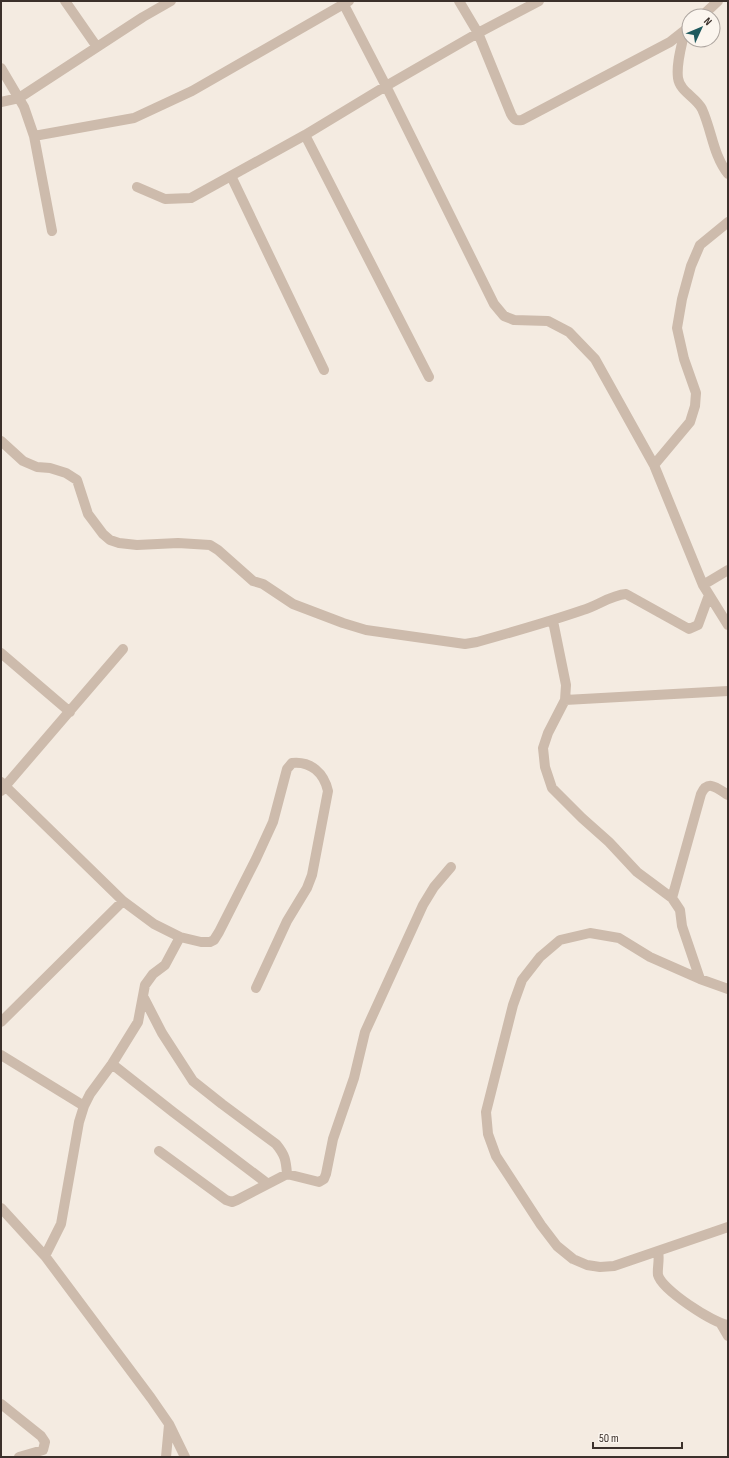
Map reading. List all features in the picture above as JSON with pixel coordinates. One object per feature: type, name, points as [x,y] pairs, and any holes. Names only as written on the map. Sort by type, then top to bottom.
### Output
[{"type":"street","points":[[65,1],[97,47]]},
{"type":"street","points":[[1,102],[19,98],[143,17],[171,1]]},
{"type":"street","points":[[459,1],[478,33],[511,114],[513,118],[518,121],[670,42],[681,33]]},
{"type":"street","points":[[137,188],[165,200],[191,198],[305,135],[478,33],[539,1]]},
{"type":"street","points":[[711,8],[718,1]]},
{"type":"street","points":[[34,136],[134,118],[192,91],[345,2],[494,304],[504,316],[514,320],[548,321],[569,332],[595,358],[654,465],[703,585],[728,625]]},
{"type":"street","points":[[682,48],[677,71],[678,82],[702,108],[716,153],[722,166],[728,174]]},
{"type":"street","points":[[1,68],[24,107],[34,136],[52,232]]},
{"type":"street","points":[[305,135],[429,377]]},
{"type":"street","points":[[231,176],[324,370]]},
{"type":"street","points":[[654,465],[690,422],[696,406],[696,393],[684,359],[677,328],[682,299],[691,266],[700,245],[728,222]]},
{"type":"street","points":[[1,441],[23,461],[36,468],[50,468],[66,473],[77,480],[88,514],[103,534],[110,540],[119,543],[137,545],[178,543],[200,543],[210,545],[218,550],[253,581],[263,584],[293,604],[343,624],[366,630],[465,644],[553,621],[595,606],[619,595],[626,594],[685,628],[692,628],[698,624],[709,595]]},
{"type":"street","points":[[703,585],[728,570]]},
{"type":"street","points":[[553,621],[566,685],[565,700],[542,748],[545,767],[552,788],[609,842],[637,872],[672,898],[680,910],[682,926],[700,979]]},
{"type":"street","points":[[123,648],[70,712],[3,786],[123,901],[154,924],[180,937],[201,942],[210,942],[214,940],[256,859],[273,822],[287,769],[292,763],[299,763],[313,767],[319,772],[327,784],[328,791],[312,875],[307,888],[286,921],[256,988]]},
{"type":"street","points":[[2,656],[70,712]]},
{"type":"street","points":[[565,700],[728,691]]},
{"type":"street","points":[[672,898],[701,794],[704,788],[707,786],[712,786],[728,795]]},
{"type":"street","points":[[159,1151],[226,1200],[232,1202],[286,1174],[319,1182],[324,1179],[334,1139],[354,1078],[365,1032],[424,905],[434,887],[450,867]]},
{"type":"street","points":[[1,1022],[123,901]]},
{"type":"street","points":[[728,989],[700,979],[650,957],[619,938],[590,933],[560,940],[540,957],[522,980],[512,1005],[486,1112],[488,1134],[496,1156],[541,1225],[557,1246],[573,1259],[588,1265],[600,1267],[614,1266],[728,1227]]},
{"type":"street","points":[[45,1256],[61,1224],[79,1122],[84,1106],[90,1094],[112,1064],[138,1022],[144,998],[145,985],[153,974],[165,965],[180,937]]},
{"type":"street","points":[[144,998],[162,1033],[194,1081],[276,1144],[286,1161],[286,1174]]},
{"type":"street","points":[[1,1055],[84,1106]]},
{"type":"street","points":[[112,1064],[268,1184]]},
{"type":"street","points":[[1,1208],[45,1256],[170,1424],[185,1457]]},
{"type":"street","points":[[658,1250],[658,1275],[665,1286],[690,1306],[725,1325],[728,1336]]},
{"type":"street","points":[[1,1404],[41,1436],[45,1442],[43,1450],[19,1457]]},
{"type":"street","points":[[166,1457],[170,1424]]}]
